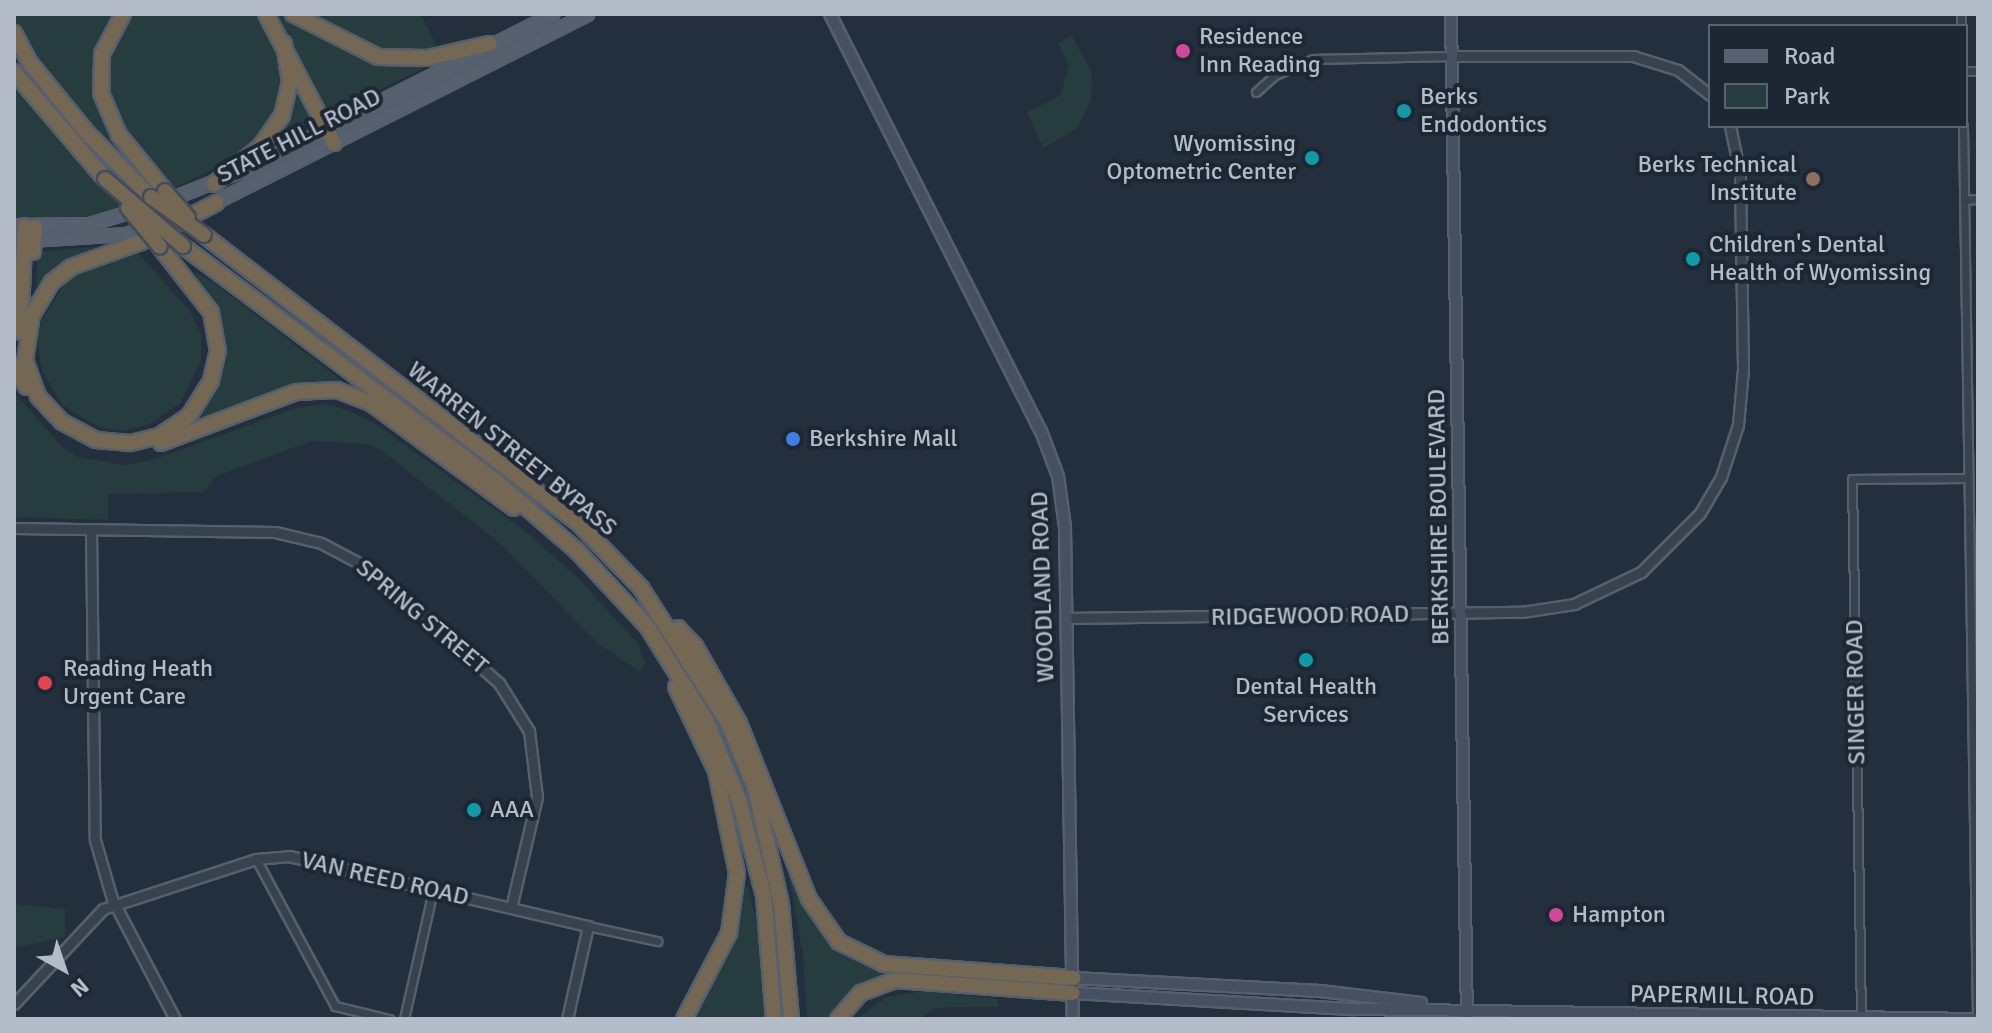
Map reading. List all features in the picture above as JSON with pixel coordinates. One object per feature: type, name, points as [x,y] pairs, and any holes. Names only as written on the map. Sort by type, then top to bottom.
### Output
[{"type":"highway","points":[[123,14],[102,54],[101,93],[119,135],[158,194]]},
{"type":"highway","points":[[266,14],[334,134]]},
{"type":"highway","points":[[275,14],[334,134]]},
{"type":"highway","points":[[293,14],[378,57],[427,58],[489,44]]},
{"type":"highway","name":"WARREN STREET BYPASS","points":[[14,33],[30,63],[87,133],[204,235],[580,525],[641,588],[728,723],[755,788],[781,904],[791,1019]]},
{"type":"highway","points":[[214,184],[260,147],[282,116],[290,82],[284,43]]},
{"type":"highway","name":"WARREN STREET BYPASS","points":[[14,72],[105,179],[183,246],[433,432],[577,551],[647,626],[706,720],[739,800],[764,896],[774,1019]]},
{"type":"highway","points":[[24,234],[28,325],[25,360],[38,396],[62,422],[88,437],[113,443],[140,442],[168,431],[189,416],[207,390],[217,339],[203,296],[105,179]]},
{"type":"highway","points":[[28,325],[45,291],[71,267],[141,242],[216,203]]},
{"type":"highway","points":[[24,234],[19,352],[29,391]]},
{"type":"highway","points":[[14,365],[29,391],[73,437],[107,450],[127,450],[303,390],[350,393],[577,551]]},
{"type":"highway","points":[[641,588],[695,646],[717,680],[768,790],[809,899],[839,942],[884,964],[1073,985]]},
{"type":"highway","points":[[647,626],[716,771],[737,873],[729,933],[684,1019]]},
{"type":"highway","points":[[838,1019],[861,993],[895,980],[1073,985]]},
{"type":"main road","name":"STATE HILL ROAD","points":[[24,234],[126,234],[216,203],[489,44],[553,14]]},
{"type":"main road","name":"WOODLAND ROAD","points":[[830,14],[1048,448],[1063,504],[1073,1019]]},
{"type":"main road","name":"BERKSHIRE BOULEVARD","points":[[1451,14],[1466,1014]]},
{"type":"main road","name":"STATE HILL ROAD","points":[[24,234],[89,224],[214,184],[334,134],[583,15]]},
{"type":"main road","name":"PAPERMILL ROAD","points":[[1073,985],[1320,991],[1466,1014]]},
{"type":"main road","name":"PAPERMILL ROAD","points":[[1073,985],[1354,1009],[1466,1014],[1977,1019]]},
{"type":"street","points":[[1256,92],[1275,75],[1313,59],[1633,56],[1678,70],[1708,93]]},
{"type":"street","name":"RIDGEWOOD ROAD","points":[[1066,618],[1460,614],[1552,609],[1605,592],[1672,547],[1712,495],[1733,447],[1743,401],[1740,174],[1730,128]]},
{"type":"street","points":[[1963,128],[1966,478],[1974,584],[1977,1019]]},
{"type":"street","points":[[1964,200],[1978,199]]},
{"type":"street","name":"SINGER ROAD","points":[[1861,1017],[1852,479],[1966,478]]},
{"type":"street","name":"SPRING STREET","points":[[14,528],[275,532],[321,543],[370,569],[489,673],[523,718],[537,774],[537,797],[511,908]]},
{"type":"street","points":[[91,530],[92,817],[114,904],[175,1019]]},
{"type":"street","name":"VAN REED ROAD","points":[[14,1004],[95,914],[114,904],[256,859],[289,856],[657,941]]},
{"type":"street","points":[[256,859],[335,1006],[389,1019]]},
{"type":"street","points":[[404,1019],[433,890]]},
{"type":"street","points":[[567,1019],[588,926]]},
{"type":"green space","points":[[14,14],[421,14],[436,46],[433,64],[176,187],[107,214],[59,220],[14,218]]},
{"type":"green space","points":[[1072,35],[1092,73],[1091,101],[1077,128],[1043,148],[1027,112],[1060,96],[1069,65],[1058,43]]},
{"type":"green space","points":[[103,246],[75,257],[36,286],[38,252]]},
{"type":"green space","points":[[138,253],[190,311],[201,334],[201,360],[180,404],[147,425],[123,431],[101,428],[63,406],[42,371],[37,337],[42,319],[66,282],[88,268]]},
{"type":"green space","points":[[194,271],[349,386],[301,385],[203,420],[198,413],[223,348],[222,334]]},
{"type":"green space","points":[[14,392],[62,447],[79,457],[125,465],[152,460],[293,409],[322,404],[345,409],[374,423],[524,530],[581,581],[638,644],[645,663],[640,672],[596,642],[501,544],[381,450],[367,444],[312,441],[216,476],[204,492],[108,494],[108,520],[14,517]]},
{"type":"green space","points":[[784,846],[808,911],[828,941],[859,964],[888,973],[854,990],[829,1019],[807,1019],[803,955]]},
{"type":"green space","points":[[748,886],[759,932],[765,1019],[689,1019],[725,956],[740,889]]},
{"type":"green space","points":[[14,904],[65,909],[65,937],[14,948]]},
{"type":"green space","points":[[925,991],[998,999],[998,1007],[935,1008],[919,1019],[856,1019],[886,997]]},
{"type":"place","name":"Residence Inn Reading","points":[[1183,51]]},
{"type":"place","name":"Berks Endodontics","points":[[1404,111]]},
{"type":"place","name":"Wyomissing Optometric Center","points":[[1312,158]]},
{"type":"place","name":"Berks Technical Institute","points":[[1813,179]]},
{"type":"place","name":"Children's Dental Health of Wyomissing","points":[[1693,259]]},
{"type":"place","name":"Berkshire Mall","points":[[793,439]]},
{"type":"place","name":"Dental Health Services","points":[[1306,660]]},
{"type":"place","name":"Reading Heath Urgent Care","points":[[45,683]]},
{"type":"place","name":"AAA","points":[[474,810]]},
{"type":"place","name":"Hampton","points":[[1556,915]]}]
